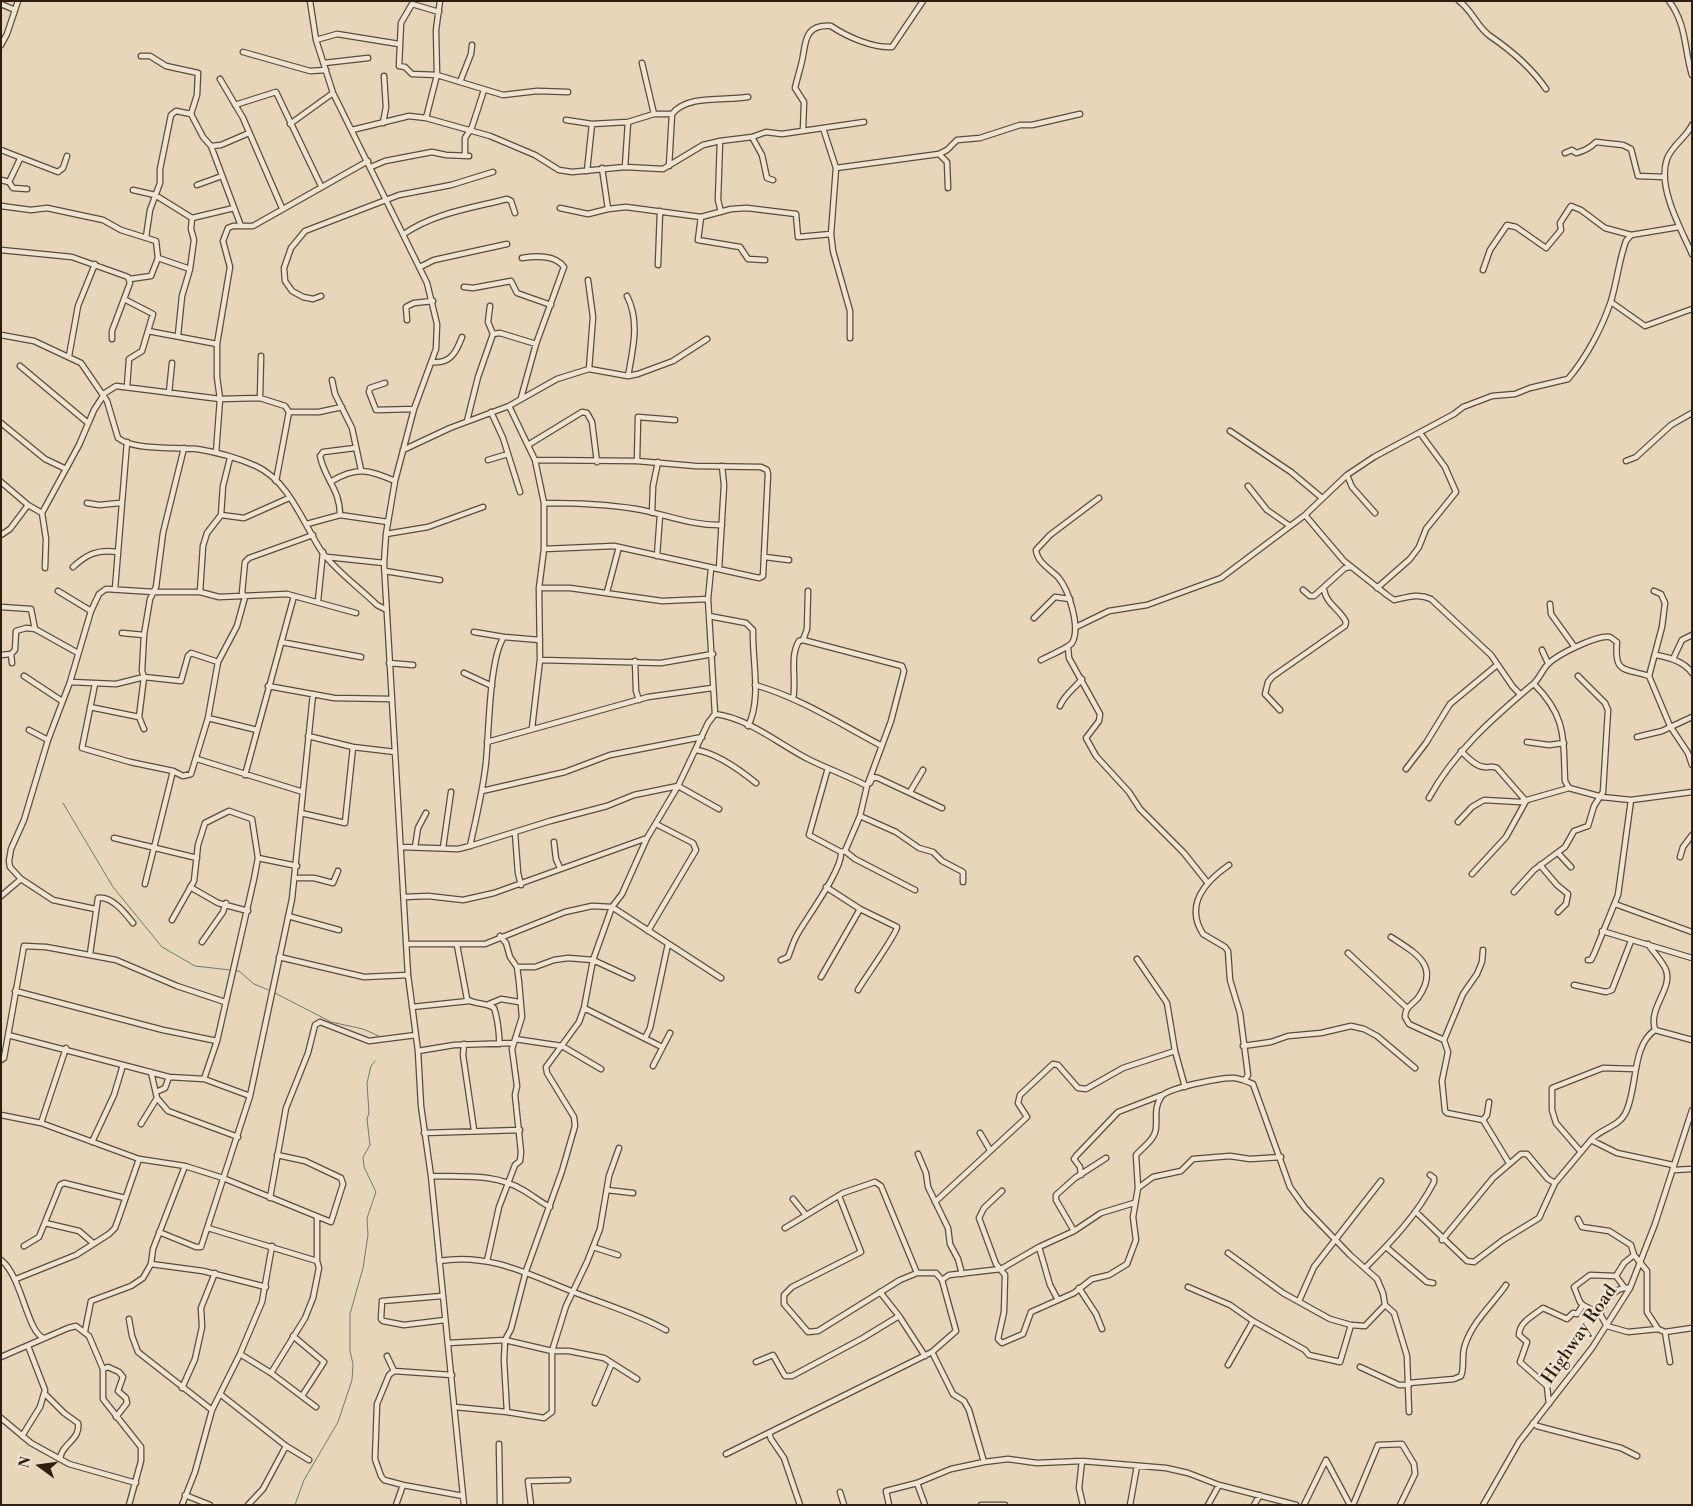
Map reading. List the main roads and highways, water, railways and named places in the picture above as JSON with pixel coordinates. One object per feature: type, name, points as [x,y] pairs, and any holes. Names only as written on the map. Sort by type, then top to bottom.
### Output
[{"type":"waterway","points":[[63,803],[113,887],[162,947],[195,966],[239,971],[254,984],[271,991]]},
{"type":"waterway","points":[[275,993],[331,1022],[363,1029],[381,1037]]},
{"type":"waterway","points":[[295,1505],[304,1480],[338,1422],[352,1380],[350,1314],[363,1268],[368,1235],[367,1218],[376,1192],[364,1167],[363,1157],[370,1145],[367,1119],[369,1113],[367,1083],[371,1066],[375,1061]]}]
